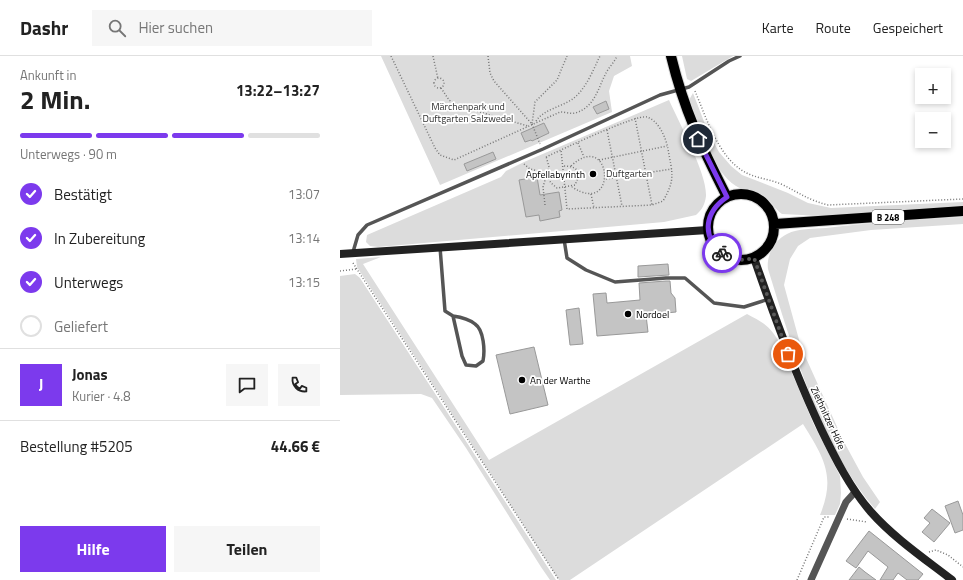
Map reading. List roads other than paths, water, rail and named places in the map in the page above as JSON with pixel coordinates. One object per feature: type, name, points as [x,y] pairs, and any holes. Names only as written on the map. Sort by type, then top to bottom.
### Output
[{"type":"main road","points":[[670,56],[680,90],[702,148],[727,197]]},
{"type":"main road","points":[[744,194],[762,200],[770,211],[775,224],[774,235],[770,244],[763,252],[754,258],[744,260],[734,259],[724,255],[713,244],[708,230],[712,211],[718,203],[727,197],[744,194]]},
{"type":"main road","name":"B 248","points":[[775,224],[963,212]]},
{"type":"main road","points":[[340,254],[708,230]]},
{"type":"main road","name":"Ziethnitzer Höfe","points":[[754,258],[768,299],[804,392],[833,453],[855,492],[879,521],[952,580]]},
{"type":"street","points":[[811,580],[846,502],[855,492]]},
{"type":"lane","points":[[353,253],[358,235],[366,225],[543,149],[660,95],[693,85],[729,60],[740,56]]},
{"type":"lane","points":[[564,240],[567,258],[586,270],[615,282],[686,278],[714,303],[744,307],[768,299]]},
{"type":"lane","points":[[440,247],[445,310],[453,316],[474,322],[480,331],[485,352],[483,361],[476,366],[466,365],[462,356],[453,316]]},
{"type":"place","name":"Apfellabyrinth","points":[[593,174]]},
{"type":"place","name":"Nordoel","points":[[628,314]]},
{"type":"place","name":"An der Warthe","points":[[522,380]]},
{"type":"park label","name":"Märchenpark und Duftgarten Salzwedel","points":[[468,112]]},
{"type":"park label","name":"Duftgarten","points":[[629,173]]}]
